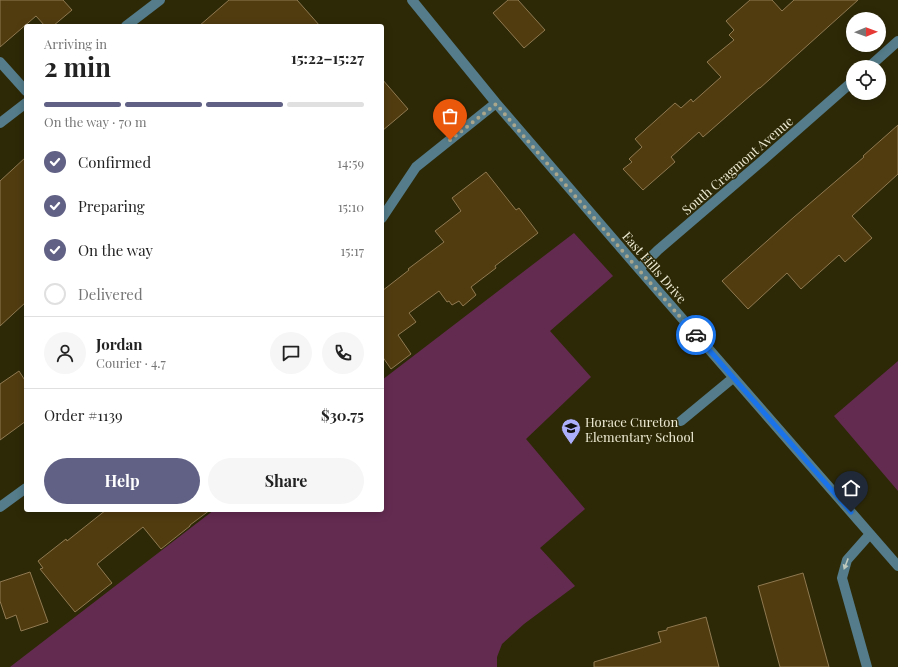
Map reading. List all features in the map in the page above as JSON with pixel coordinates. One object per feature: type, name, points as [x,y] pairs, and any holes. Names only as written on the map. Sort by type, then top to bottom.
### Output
[{"type":"street","name":"East Hills Drive","points":[[412,0],[496,104],[898,566]]},
{"type":"street","points":[[128,24],[154,2]]},
{"type":"street","points":[[877,60],[898,41]]},
{"type":"street","points":[[0,62],[24,89]]},
{"type":"street","name":"South Cragmont Avenue","points":[[638,269],[846,87]]},
{"type":"street","points":[[384,215],[416,167],[496,104]]},
{"type":"street","points":[[0,123],[24,105]]},
{"type":"street","points":[[681,421],[733,378]]},
{"type":"street","points":[[0,507],[24,489]]},
{"type":"street","points":[[867,667],[842,578],[847,560],[870,534]]},
{"type":"shaded area","points":[[574,233],[613,276],[550,331],[591,377],[526,439],[585,509],[540,548],[575,586],[524,624],[502,644],[497,657],[497,667],[10,667],[211,512],[384,512],[384,378]]},
{"type":"shaded area","points":[[898,361],[898,491],[834,416]]},
{"type":"building","points":[[0,0],[63,0],[72,10],[55,24],[43,24],[36,16],[27,24],[24,24],[24,26],[0,47]]},
{"type":"building","points":[[229,0],[297,0],[318,24],[201,24]]},
{"type":"building","points":[[508,0],[518,0],[545,30],[524,48],[493,13]]},
{"type":"building","points":[[750,0],[772,0],[782,11],[794,0],[858,0],[703,137],[699,132],[671,157],[675,162],[643,190],[623,169],[632,162],[629,159],[642,147],[635,139],[675,103],[681,108],[691,99],[693,102],[721,77],[707,62],[734,40],[729,35],[734,30],[726,21]]},
{"type":"building","points":[[384,81],[408,109],[384,129]]},
{"type":"building","points":[[898,125],[898,174],[852,216],[872,238],[845,262],[839,255],[801,289],[787,273],[748,309],[722,281],[864,157],[863,156]]},
{"type":"building","points":[[24,159],[24,304],[0,326],[0,181]]},
{"type":"building","points":[[486,172],[516,210],[519,208],[538,233],[495,266],[496,268],[471,287],[476,295],[463,306],[459,301],[452,305],[449,301],[447,302],[439,291],[409,313],[416,322],[398,335],[411,354],[391,369],[384,359],[384,289],[444,242],[435,231],[461,211],[452,198]]},
{"type":"building","points":[[19,371],[24,379],[24,422],[0,440],[0,384]]},
{"type":"building","points":[[103,512],[207,512],[161,549],[143,527],[97,564],[112,583],[75,612],[40,569],[43,568],[38,561],[66,539],[67,541]]},
{"type":"building","points":[[30,572],[48,622],[21,631],[16,615],[6,619],[0,601],[0,582]]},
{"type":"building","points":[[803,573],[829,667],[780,667],[758,586]]},
{"type":"building","points":[[706,617],[719,667],[594,667],[594,662],[661,642],[658,632]]},
{"type":"way so far","points":[[450,140],[496,104],[696,335]]},
{"type":"place","name":"Horace Cureton Elementary School","points":[[571,445]]},
{"type":"route","points":[[696,335],[851,512]]}]
